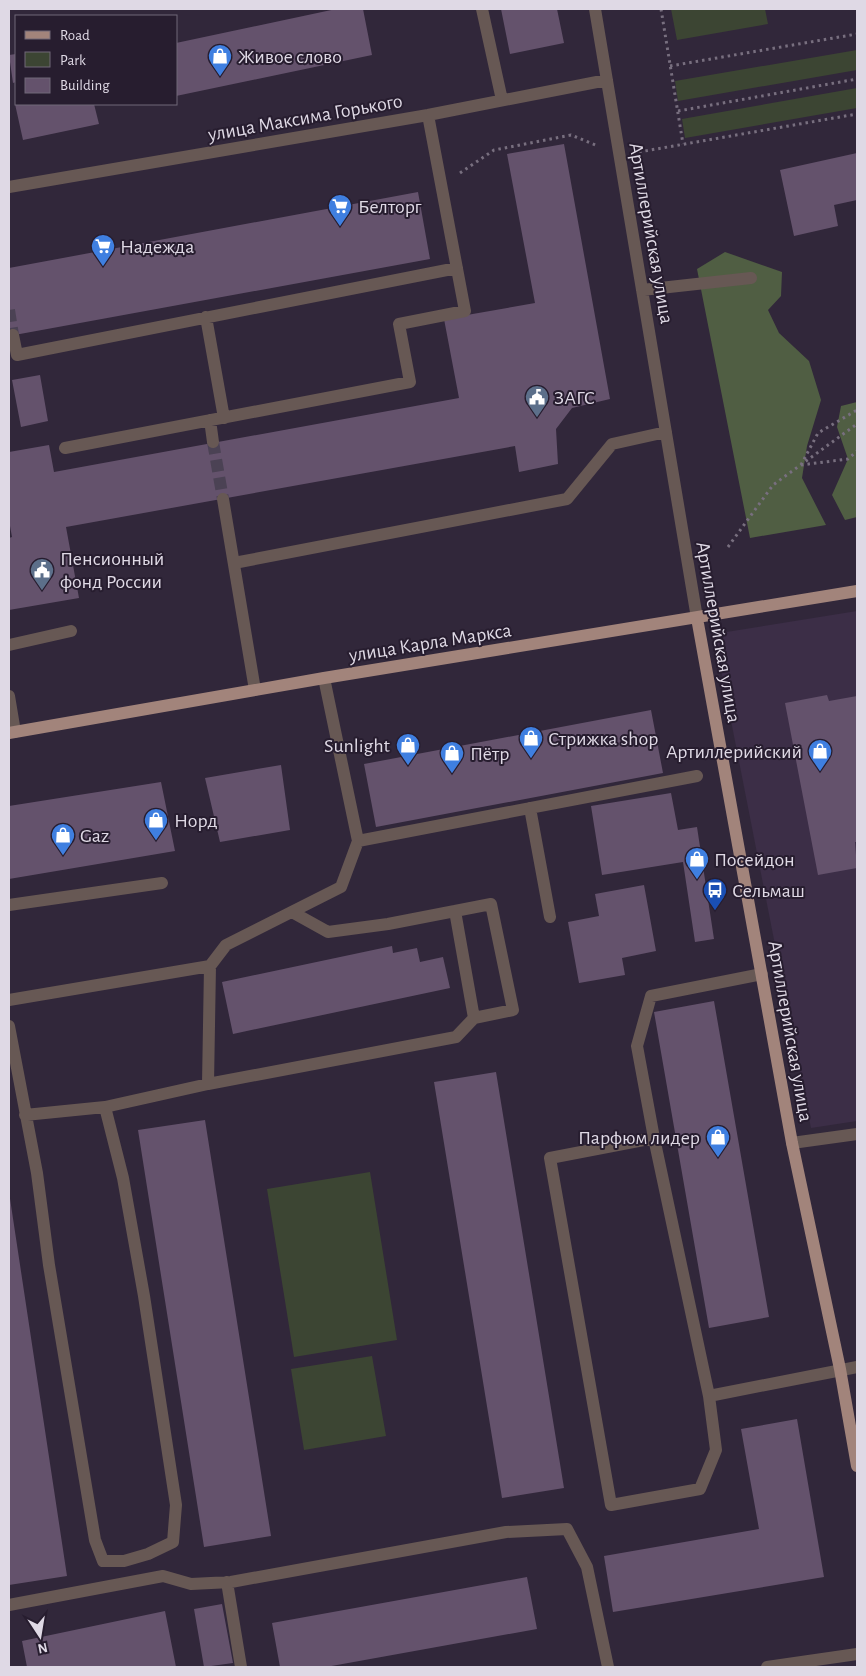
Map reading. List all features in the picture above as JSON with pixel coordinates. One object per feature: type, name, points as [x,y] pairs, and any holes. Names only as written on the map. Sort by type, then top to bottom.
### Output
[{"type":"main road","name":"улица Карла Маркса","points":[[12,732],[324,678],[857,591]]},
{"type":"main road","name":"Артиллерийская улица","points":[[697,618],[792,1143],[840,1369],[857,1466]]},
{"type":"street","points":[[482,9],[502,100]]},
{"type":"street","name":"Артиллерийская улица","points":[[595,9],[697,618]]},
{"type":"street","name":"улица Максима Горького","points":[[9,187],[428,115],[607,80]]},
{"type":"street","points":[[65,448],[410,382],[399,324],[465,311],[428,115]]},
{"type":"street","points":[[14,335],[17,355],[457,268]]},
{"type":"street","points":[[642,290],[751,278]]},
{"type":"street","points":[[206,317],[224,418]]},
{"type":"street","points":[[210,420],[214,442]]},
{"type":"street","points":[[234,563],[567,499],[612,444],[666,432]]},
{"type":"street","points":[[223,499],[255,690]]},
{"type":"street","points":[[9,645],[71,631]]},
{"type":"street","points":[[208,1084],[210,966],[226,945],[341,887],[358,841],[324,678]]},
{"type":"street","points":[[9,696],[12,732]]},
{"type":"street","points":[[358,841],[697,776]]},
{"type":"street","points":[[530,808],[550,917]]},
{"type":"street","points":[[9,905],[162,884]]},
{"type":"street","points":[[25,1115],[105,1107],[208,1084],[456,1036],[474,1018],[513,1010],[491,904],[388,924],[328,932],[292,912]]},
{"type":"street","points":[[455,911],[474,1018]]},
{"type":"street","points":[[9,1000],[210,966]]},
{"type":"street","points":[[654,1138],[550,1158],[611,1505],[700,1489],[716,1450],[709,1396],[654,1138],[637,1046],[651,996],[762,974]]},
{"type":"street","points":[[9,1026],[36,1173],[49,1265],[95,1540],[103,1561],[124,1561],[148,1554],[172,1542],[176,1505],[144,1296],[123,1178],[105,1107]]},
{"type":"street","points":[[792,1143],[857,1134]]},
{"type":"street","points":[[709,1396],[857,1367]]},
{"type":"street","points":[[9,1605],[163,1576],[191,1584],[226,1582],[506,1532],[567,1529],[586,1567],[608,1667]]},
{"type":"street","points":[[226,1582],[241,1667]]},
{"type":"street","points":[[767,1667],[857,1654]]},
{"type":"path","points":[[661,9],[683,144]]},
{"type":"path","points":[[670,66],[857,34]]},
{"type":"path","points":[[678,111],[857,79]]},
{"type":"path","points":[[440,186],[494,150],[571,135],[620,155],[857,114]]},
{"type":"path","points":[[800,465],[818,433],[857,410]]},
{"type":"path","points":[[728,547],[772,485],[857,424]]},
{"type":"path","points":[[800,465],[848,459],[857,452]]},
{"type":"shaded area","points":[[857,611],[857,1121],[811,1128],[714,634]]},
{"type":"green space","points":[[671,9],[765,9],[768,24],[677,40]]},
{"type":"green space","points":[[857,50],[857,70],[678,101],[675,81]]},
{"type":"green space","points":[[857,88],[857,108],[685,138],[682,119]]},
{"type":"green space","points":[[725,252],[782,272],[781,296],[768,310],[779,333],[809,361],[821,400],[807,446],[802,478],[826,525],[750,538],[697,269]]},
{"type":"green space","points":[[857,402],[857,517],[845,520],[832,495],[848,459],[837,427],[841,406]]},
{"type":"green space","points":[[370,1172],[397,1340],[294,1357],[267,1189]]},
{"type":"green space","points":[[372,1356],[386,1436],[304,1450],[291,1369]]},
{"type":"building","points":[[336,9],[363,9],[372,55],[178,96],[178,43]]},
{"type":"building","points":[[501,9],[557,9],[564,43],[510,54]]},
{"type":"building","points":[[15,54],[15,82],[13,83],[9,55]]},
{"type":"building","points":[[15,105],[94,105],[99,124],[23,140]]},
{"type":"building","points":[[564,144],[610,399],[572,408],[556,429],[558,464],[519,472],[515,446],[66,527],[79,598],[9,610],[9,538],[12,537],[9,527],[9,452],[49,445],[54,472],[459,398],[444,319],[535,303],[507,154]]},
{"type":"building","points":[[857,153],[857,200],[834,205],[838,226],[794,236],[780,170]]},
{"type":"building","points":[[418,192],[430,259],[9,336],[9,268]]},
{"type":"building","points":[[40,375],[48,421],[21,427],[12,380]]},
{"type":"building","name":"Артиллерийский","points":[[827,695],[829,701],[857,696],[857,842],[855,842],[857,868],[818,875],[785,703]]},
{"type":"building","points":[[651,710],[663,773],[376,827],[364,764]]},
{"type":"building","points":[[281,765],[290,830],[220,842],[205,778]]},
{"type":"building","points":[[161,782],[175,851],[9,879],[9,806]]},
{"type":"building","points":[[671,793],[678,830],[697,827],[714,939],[695,942],[683,862],[602,875],[591,806]]},
{"type":"building","points":[[644,885],[656,951],[622,958],[625,975],[579,983],[568,922],[599,916],[595,894]]},
{"type":"building","points":[[392,946],[393,953],[417,948],[420,962],[443,957],[450,988],[233,1034],[222,982]]},
{"type":"building","points":[[714,1001],[769,1317],[709,1328],[654,1012]]},
{"type":"building","points":[[496,1072],[564,1488],[502,1498],[434,1082]]},
{"type":"building","points":[[205,1120],[271,1536],[204,1547],[138,1130]]},
{"type":"building","points":[[9,1192],[67,1576],[9,1585]]},
{"type":"building","points":[[797,1419],[824,1577],[613,1612],[604,1556],[759,1529],[741,1429]]},
{"type":"building","points":[[527,1577],[537,1629],[326,1667],[280,1667],[272,1623]]},
{"type":"building","points":[[222,1604],[233,1663],[204,1667],[194,1609]]},
{"type":"building","points":[[165,1611],[176,1667],[27,1667],[22,1641]]},
{"type":"tunnel","points":[[9,310],[13,335]]},
{"type":"tunnel","points":[[213,442],[223,499]]},
{"type":"place","name":"Живое слово","points":[[220,77]]},
{"type":"place","name":"Белторг","points":[[340,227]]},
{"type":"place","name":"Надежда","points":[[103,267]]},
{"type":"place","name":"ЗАГС","points":[[537,418]]},
{"type":"place","name":"Пенсионный фонд России","points":[[42,591]]},
{"type":"place","name":"Стрижка shop","points":[[531,759]]},
{"type":"place","name":"Sunlight","points":[[408,766]]},
{"type":"place","name":"Артиллерийский","points":[[820,772]]},
{"type":"place","name":"Пётр","points":[[452,774]]},
{"type":"place","name":"Норд","points":[[156,841]]},
{"type":"place","name":"Gaz","points":[[63,856]]},
{"type":"place","name":"Посейдон","points":[[697,880]]},
{"type":"place","name":"Сельмаш","points":[[715,911]]},
{"type":"place","name":"Парфюм лидер","points":[[718,1158]]}]
